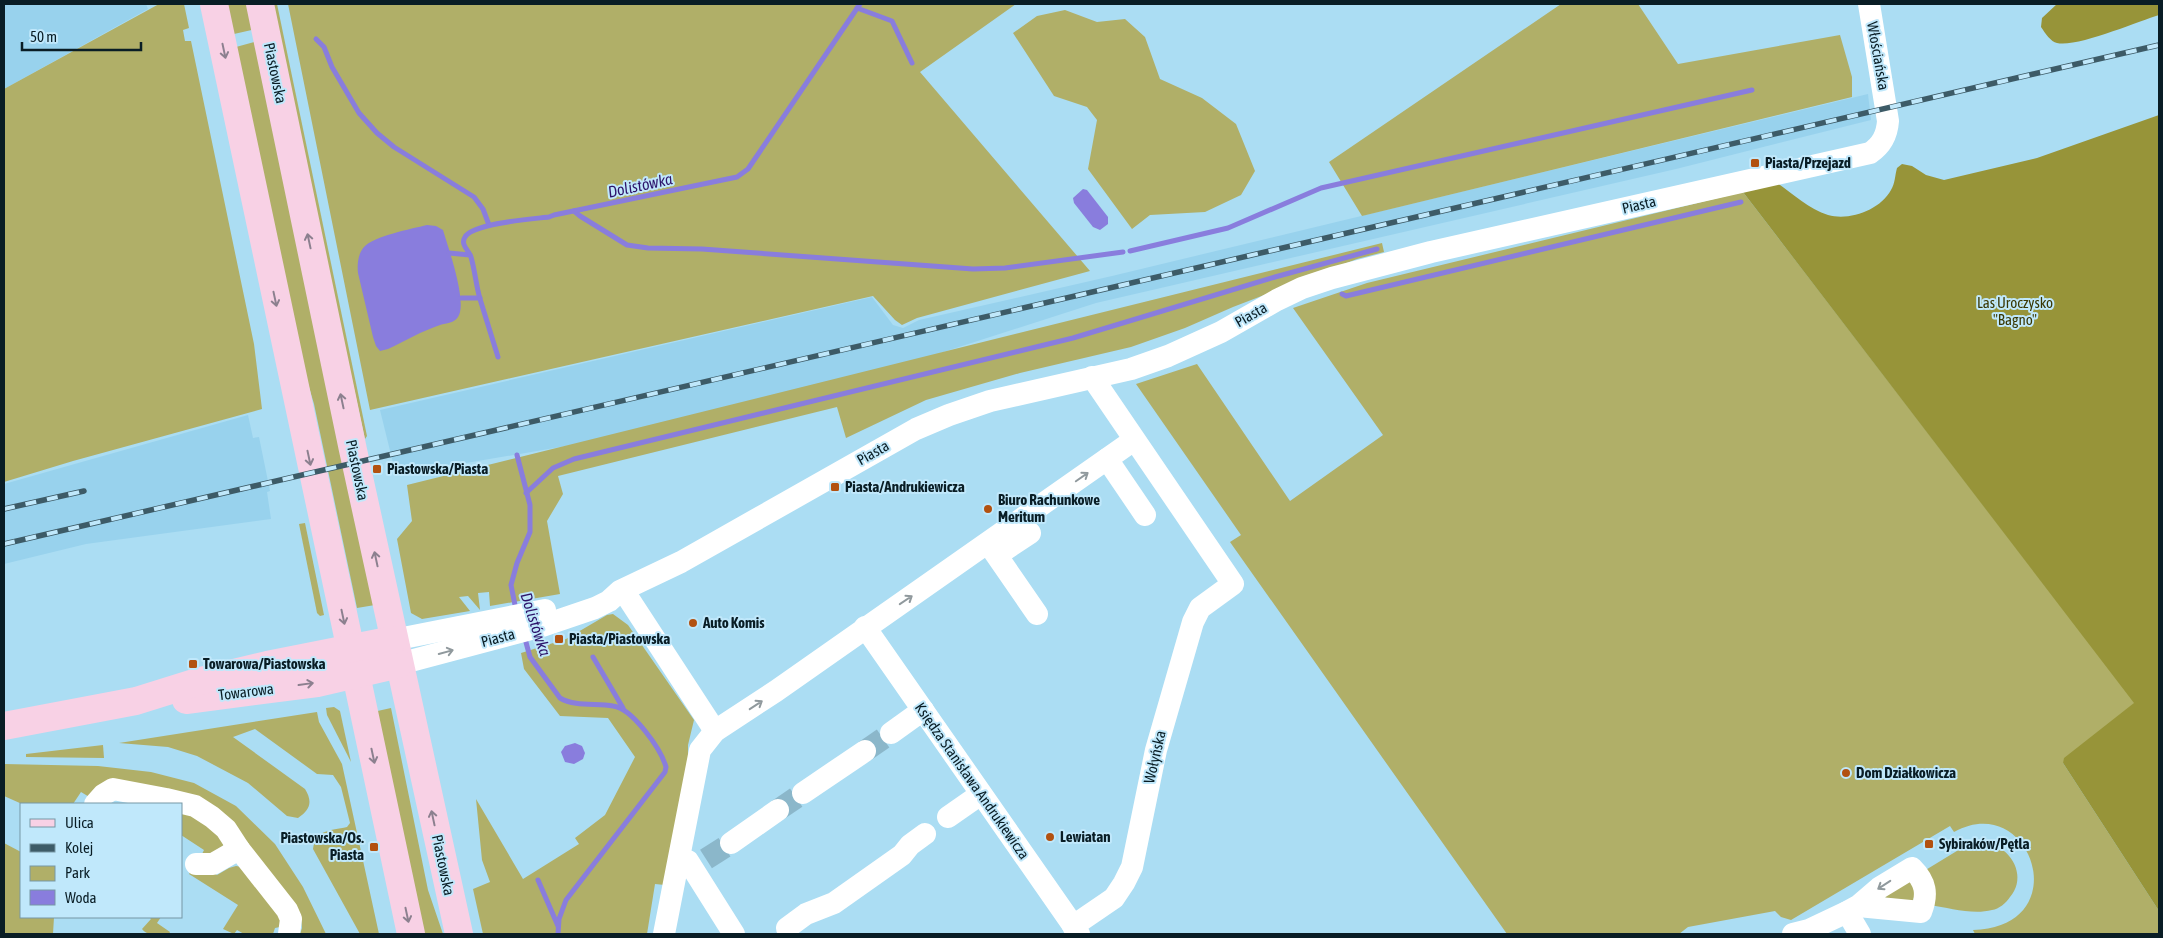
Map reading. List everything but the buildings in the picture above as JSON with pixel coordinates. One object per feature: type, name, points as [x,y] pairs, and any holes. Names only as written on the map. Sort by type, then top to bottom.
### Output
[{"type":"main road","points":[[214,4],[411,934]]},
{"type":"main road","name":"Piastowska","points":[[260,4],[396,652],[458,934]]},
{"type":"main road","name":"Towarowa","points":[[268,677],[349,648],[396,652]]},
{"type":"main road","name":"Towarowa","points":[[4,726],[136,701],[200,681],[268,677],[317,683],[355,675],[396,652]]},
{"type":"street","name":"Włościańska","points":[[1869,4],[1886,108]]},
{"type":"street","name":"Piasta","points":[[396,652],[540,619],[604,592],[622,591],[681,562],[916,429],[990,401],[1148,364],[1187,349],[1302,288],[1332,278],[1431,252],[1862,156],[1875,150],[1885,137],[1888,121],[1886,108]]},
{"type":"street","points":[[664,934],[691,860],[700,750],[715,731],[776,691],[865,627],[992,549],[1134,440],[1092,377]]},
{"type":"street","name":"Wołyńska","points":[[1076,930],[1114,898],[1129,875],[1156,750],[1193,622],[1200,608],[1233,584],[1134,440]]},
{"type":"street","points":[[1107,459],[1135,509]]},
{"type":"street","points":[[992,549],[1030,532]]},
{"type":"street","points":[[992,549],[1037,614]]},
{"type":"street","points":[[622,591],[715,731]]},
{"type":"street","name":"Księdza Stanisława Andrukiewicza","points":[[865,627],[1076,930]]},
{"type":"street","points":[[891,733],[923,710]]},
{"type":"street","points":[[803,793],[865,751]]},
{"type":"street","points":[[96,803],[103,795],[113,790],[194,806],[212,816],[226,829],[239,849],[287,910],[290,919],[289,934]]},
{"type":"street","points":[[948,817],[981,794]]},
{"type":"street","points":[[731,843],[778,810]]},
{"type":"street","points":[[787,928],[806,914],[834,903],[902,855],[910,844],[925,834]]},
{"type":"street","points":[[196,864],[213,864],[239,849]]},
{"type":"street","points":[[691,860],[734,934]]},
{"type":"street","points":[[1793,934],[1809,930],[1853,909],[1860,934]]},
{"type":"shaded area","points":[[4,4],[146,4],[148,9],[4,89]]},
{"type":"shaded area","points":[[1868,94],[1871,120],[1676,169],[1096,303],[900,366],[601,440],[396,475],[380,410],[872,297],[893,325],[903,328],[919,320],[1112,276]]},
{"type":"shaded area","points":[[248,415],[253,438],[259,437],[270,491],[267,492],[271,519],[86,544],[4,564],[4,484]]},
{"type":"green space","points":[[159,4],[184,4],[189,28],[183,30],[185,41],[191,41],[254,344],[262,409],[4,482],[4,89]]},
{"type":"green space","points":[[223,4],[251,4],[256,29],[234,34],[236,47],[258,41],[375,605],[357,608],[314,404],[291,326]]},
{"type":"green space","points":[[270,4],[277,4],[367,436],[365,439]]},
{"type":"green space","points":[[288,4],[1016,4],[920,72],[1090,271],[917,318],[902,325],[873,296],[370,410]]},
{"type":"green space","points":[[1561,4],[1638,4],[1678,64],[1840,35],[1852,77],[1852,97],[1362,216],[1329,162]]},
{"type":"green space","points":[[2057,4],[2159,4],[2159,15],[2078,42],[2057,43],[2050,39],[2041,27],[2042,18]]},
{"type":"green space","points":[[1065,10],[1097,22],[1125,19],[1145,37],[1160,79],[1202,98],[1236,124],[1255,171],[1241,195],[1205,212],[1150,215],[1132,229],[1088,169],[1097,120],[1087,107],[1054,96],[1013,33],[1037,16]]},
{"type":"green space","name":"Las Uroczysko \"Bagno\"","points":[[2159,115],[2159,911],[2063,763],[2064,758],[2134,703],[1743,192],[1776,182],[1807,205],[1828,215],[1855,215],[1872,208],[1886,197],[1893,185],[1897,168],[1902,164],[1912,166],[1926,175],[1944,180],[2037,158]]},
{"type":"green space","points":[[1743,192],[2135,703],[2063,763],[2159,911],[2159,934],[1975,934],[1973,930],[2005,923],[2025,907],[2033,886],[2032,864],[2022,843],[2004,829],[1981,824],[1954,832],[1950,826],[1791,920],[1781,917],[1775,911],[1688,927],[1679,934],[1507,934],[1230,542],[1241,535],[1136,384],[1197,364],[1290,501],[1383,435],[1293,308],[1367,283]]},
{"type":"green space","points":[[1382,243],[1384,252],[1357,259],[1233,307],[1185,328],[1131,347],[1020,373],[926,400],[846,438],[837,407],[558,476],[563,494],[547,521],[560,594],[490,606],[489,592],[478,593],[480,610],[468,596],[459,597],[470,611],[422,619],[411,613],[397,539],[412,521],[407,485]]},
{"type":"green space","points":[[305,523],[324,615],[320,616],[317,613],[299,524]]},
{"type":"green space","points":[[613,614],[628,625],[694,720],[688,745],[688,766],[665,885],[655,884],[647,934],[483,934],[473,889],[490,882],[482,860],[476,799],[523,879],[579,844],[575,838],[605,815],[635,757],[608,718],[560,716],[524,669],[521,653],[566,639],[607,615]]},
{"type":"green space","points":[[334,707],[340,711],[351,762],[327,715],[326,708]]},
{"type":"green space","points":[[391,708],[428,890],[443,934],[421,934],[373,712]]},
{"type":"green space","points":[[317,712],[319,722],[342,764],[379,934],[360,934],[313,849],[317,838],[321,834],[330,830],[347,827],[350,823],[341,787],[333,775],[317,774],[255,729],[233,737],[305,789],[309,798],[309,805],[308,809],[298,818],[287,816],[248,783],[197,756],[168,747],[119,743]]},
{"type":"green space","points":[[103,745],[104,758],[26,757],[26,754]]},
{"type":"green space","points":[[4,764],[98,766],[151,772],[194,783],[236,806],[275,844],[303,887],[326,934],[300,934],[302,928],[301,918],[200,802],[91,798],[81,792],[74,803],[20,803],[4,796]]},
{"type":"green space","points":[[182,812],[217,829],[224,844],[219,852],[202,854],[204,850],[182,836]]},
{"type":"green space","points":[[1977,842],[1997,846],[2011,858],[2017,871],[2017,884],[2014,891],[2002,905],[1985,911],[1977,912],[1930,905],[1924,871],[1965,846]]},
{"type":"green space","points":[[4,843],[20,851],[20,918],[54,918],[53,934],[4,934]]},
{"type":"green space","points":[[236,866],[242,867],[282,913],[280,927],[275,928],[273,934],[244,934],[237,930],[234,934],[223,929],[238,905],[189,874],[192,870],[203,867],[217,875]]},
{"type":"green space","points":[[1908,881],[1917,886],[1913,901],[1886,898],[1884,896]]},
{"type":"green space","points":[[160,918],[157,923],[170,932],[169,934],[144,932],[142,929],[151,919]]},
{"type":"water","points":[[1083,189],[1087,190],[1108,217],[1108,224],[1100,230],[1093,227],[1074,203],[1073,198]]},
{"type":"water","points":[[427,225],[436,226],[443,230],[459,288],[461,300],[458,317],[452,322],[433,327],[380,351],[373,337],[358,273],[359,256],[364,247],[376,239]]},
{"type":"water","points":[[575,743],[582,746],[585,753],[583,759],[574,764],[565,762],[561,752],[565,746]]},
{"type":"waterway","name":"Dolistówka","points":[[498,357],[480,299],[471,257],[464,245],[465,237],[470,232],[491,225],[549,217],[737,177],[748,169],[860,4]]},
{"type":"waterway","points":[[857,8],[892,21],[912,63]]},
{"type":"waterway","points":[[316,39],[324,47],[332,67],[359,113],[377,133],[394,147],[474,197],[483,209],[489,225]]},
{"type":"waterway","points":[[1130,251],[1228,228],[1321,188],[1752,90]]},
{"type":"waterway","points":[[1342,294],[1346,296],[1741,202]]},
{"type":"waterway","points":[[574,211],[627,245],[648,248],[702,249],[973,269],[1005,268],[1123,252]]},
{"type":"waterway","points":[[526,493],[553,468],[574,459],[1073,338],[1275,277],[1377,249]]},
{"type":"waterway","points":[[449,253],[470,255]]},
{"type":"waterway","points":[[461,298],[480,298]]},
{"type":"waterway","name":"Dolistówka","points":[[516,610],[511,585],[517,563],[530,532],[530,505],[517,455]]},
{"type":"waterway","name":"Dolistówka","points":[[524,635],[530,657],[560,698],[572,703],[621,708],[637,721],[652,740],[666,767],[665,772],[566,900],[559,919],[558,934]]},
{"type":"waterway","points":[[593,657],[623,708]]},
{"type":"waterway","points":[[538,880],[558,926]]},
{"type":"tunnel","points":[[865,751],[891,733]]},
{"type":"tunnel","points":[[778,810],[803,793]]},
{"type":"tunnel","points":[[706,859],[731,843]]},
{"type":"railway","points":[[4,544],[2159,45]]},
{"type":"railway","points":[[4,509],[84,491]]},
{"type":"place","name":"Piasta/Przejazd","points":[[1755,163]]},
{"type":"place","name":"Piastowska/Piasta","points":[[377,469]]},
{"type":"place","name":"Piasta/Andrukiewicza","points":[[835,487]]},
{"type":"place","name":"Biuro Rachunkowe Meritum","points":[[988,509]]},
{"type":"place","name":"Auto Komis","points":[[693,623]]},
{"type":"place","name":"Piasta/Piastowska","points":[[559,639]]},
{"type":"place","name":"Towarowa/Piastowska","points":[[193,664]]},
{"type":"place","name":"Dom Działkowicza","points":[[1846,773]]},
{"type":"place","name":"Lewiatan","points":[[1050,837]]},
{"type":"place","name":"Sybiraków/Pętla","points":[[1929,844]]},
{"type":"place","name":"Piastowska/Os. Piasta","points":[[374,847]]}]
